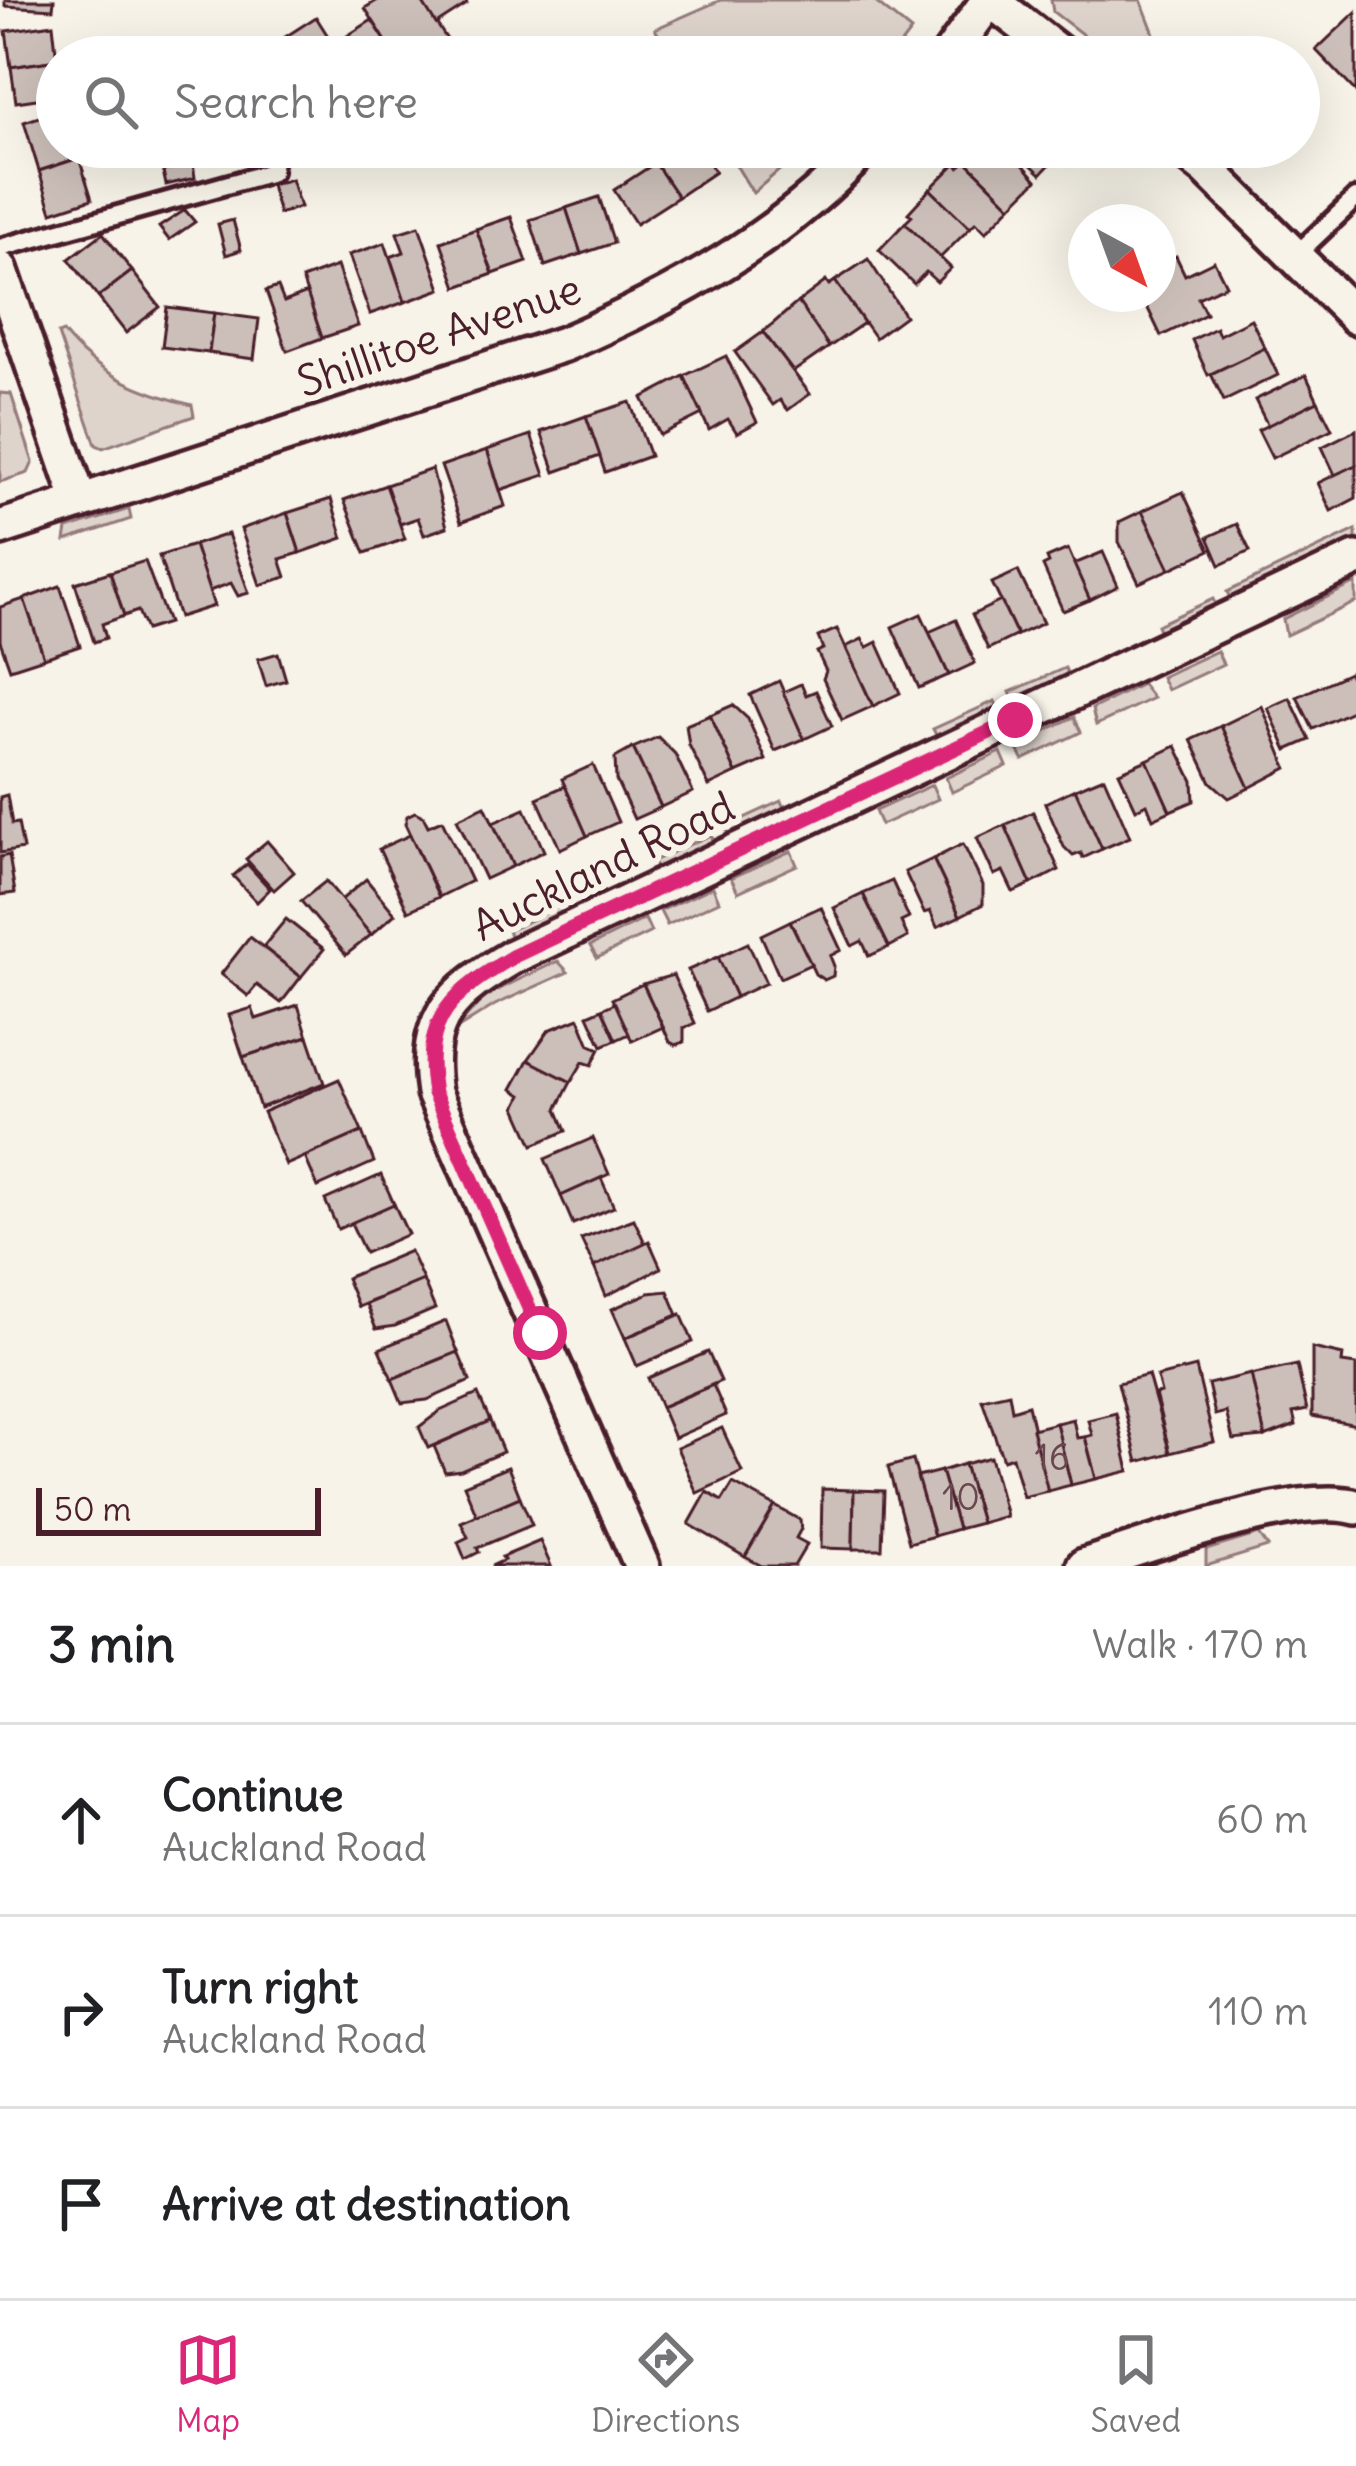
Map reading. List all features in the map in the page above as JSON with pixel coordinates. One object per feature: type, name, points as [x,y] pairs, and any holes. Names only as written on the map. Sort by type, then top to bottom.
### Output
[{"type":"street","points":[[963,36],[990,0],[1037,36]]},
{"type":"street","name":"Shillitoe Avenue","points":[[0,528],[564,344],[629,316],[741,252],[846,168]]},
{"type":"street","points":[[1206,168],[1356,317]]},
{"type":"street","points":[[0,269],[80,502]]},
{"type":"street","name":"Auckland Road","points":[[643,1566],[434,1093],[429,1060],[434,1029],[453,998],[514,956],[1356,559]]},
{"type":"street","points":[[1084,1566],[1310,1502],[1356,1507]]},
{"type":"lane","points":[[0,248],[272,172],[272,168]]},
{"type":"lane","points":[[1295,256],[1356,198]]},
{"type":"shaded area","points":[[721,0],[873,0],[911,31],[907,36],[659,36],[655,29]]},
{"type":"shaded area","points":[[1051,0],[1141,0],[1155,36],[1084,36],[1053,12]]},
{"type":"shaded area","points":[[738,168],[782,168],[753,193]]},
{"type":"shaded area","points":[[63,332],[105,370],[137,387],[192,405],[194,416],[103,448],[96,445],[58,334]]},
{"type":"shaded area","points":[[0,393],[11,394],[33,462],[28,473],[0,482]]},
{"type":"shaded area","points":[[129,509],[131,519],[65,541],[67,529]]},
{"type":"shaded area","points":[[1356,530],[1356,549],[1234,606],[1227,592]]},
{"type":"shaded area","points":[[1356,583],[1356,602],[1286,635],[1283,619]]},
{"type":"shaded area","points":[[1213,599],[1219,613],[1163,639],[1157,625]]},
{"type":"shaded area","points":[[1217,651],[1223,664],[1167,690],[1161,677]]},
{"type":"shaded area","points":[[1065,668],[1071,682],[1017,707],[1010,692]]},
{"type":"shaded area","points":[[1142,684],[1153,698],[1096,725],[1092,709]]},
{"type":"shaded area","points":[[995,701],[1001,715],[940,743],[933,729]]},
{"type":"shaded area","points":[[1074,717],[1081,732],[1023,760],[1016,745]]},
{"type":"shaded area","points":[[1001,752],[1007,766],[952,792],[946,778]]},
{"type":"shaded area","points":[[932,785],[938,799],[881,825],[875,811]]},
{"type":"shaded area","points":[[781,801],[787,815],[732,841],[725,827]]},
{"type":"shaded area","points":[[711,835],[717,848],[660,875],[653,861]]},
{"type":"shaded area","points":[[791,851],[797,865],[738,892],[731,878]]},
{"type":"shaded area","points":[[713,887],[719,901],[667,925],[660,911]]},
{"type":"shaded area","points":[[566,903],[572,916],[514,944],[508,931]]},
{"type":"shaded area","points":[[645,919],[651,932],[597,958],[590,946]]},
{"type":"shaded area","points":[[558,961],[568,972],[495,1005],[455,1030],[485,996]]},
{"type":"shaded area","points":[[1259,1534],[1268,1547],[1206,1566],[1206,1550]]},
{"type":"building","points":[[5,0],[54,0],[53,9],[5,6]]},
{"type":"building","points":[[378,0],[421,0],[445,36],[383,36],[365,8]]},
{"type":"building","points":[[421,0],[465,0],[467,4],[436,24]]},
{"type":"building","points":[[1356,12],[1356,92],[1320,54],[1320,46]]},
{"type":"building","points":[[316,17],[328,36],[287,36]]},
{"type":"building","points":[[372,20],[382,36],[347,36]]},
{"type":"building","points":[[53,24],[54,36],[36,36],[36,63],[11,67],[6,31]]},
{"type":"building","points":[[36,63],[36,99],[16,102],[11,67]]},
{"type":"building","points":[[36,118],[36,161],[24,122]]},
{"type":"building","points":[[82,168],[92,199],[52,212],[39,171]]},
{"type":"building","points":[[194,168],[195,178],[166,185],[163,171]]},
{"type":"building","points":[[647,168],[658,168],[678,197],[636,224],[614,190]]},
{"type":"building","points":[[658,168],[712,168],[715,172],[678,197]]},
{"type":"building","points":[[951,168],[973,168],[1011,206],[986,232],[976,222],[970,228],[930,189]]},
{"type":"building","points":[[973,168],[1026,168],[1037,180],[1011,206]]},
{"type":"building","points":[[291,179],[300,207],[279,214],[271,185]]},
{"type":"building","points":[[930,189],[970,228],[940,258],[905,223]]},
{"type":"building","points":[[599,197],[614,243],[581,254],[566,208]]},
{"type":"building","points":[[566,208],[581,254],[545,266],[530,220]]},
{"type":"building","points":[[185,210],[195,222],[169,240],[159,227]]},
{"type":"building","points":[[511,217],[527,262],[493,274],[476,229]]},
{"type":"building","points":[[233,220],[241,250],[226,255],[218,224]]},
{"type":"building","points":[[905,223],[951,268],[937,282],[926,272],[914,284],[879,250]]},
{"type":"building","points":[[419,226],[441,289],[405,302],[390,257],[404,252],[397,233]]},
{"type":"building","points":[[476,229],[493,274],[457,287],[441,242]]},
{"type":"building","points":[[103,233],[132,271],[98,297],[69,259]]},
{"type":"building","points":[[385,243],[405,302],[370,314],[349,255]]},
{"type":"building","points":[[1176,256],[1185,275],[1214,261],[1226,285],[1198,298],[1206,314],[1161,336],[1150,312],[1176,312]]},
{"type":"building","points":[[868,259],[905,316],[875,338],[835,281]]},
{"type":"building","points":[[337,266],[358,326],[322,338],[302,279]]},
{"type":"building","points":[[132,271],[160,307],[126,333],[98,297]]},
{"type":"building","points":[[826,281],[829,285],[835,281],[864,323],[829,347],[798,302]]},
{"type":"building","points":[[278,287],[284,302],[307,293],[322,338],[287,351],[266,291]]},
{"type":"building","points":[[798,302],[829,347],[793,372],[763,332]]},
{"type":"building","points":[[167,307],[214,313],[209,353],[162,347]]},
{"type":"building","points":[[214,313],[259,319],[254,359],[209,353]]},
{"type":"building","points":[[1251,319],[1265,348],[1208,375],[1192,340],[1216,328],[1219,335]]},
{"type":"building","points":[[763,332],[810,394],[788,410],[780,400],[773,405],[735,352]]},
{"type":"building","points":[[1265,348],[1278,375],[1224,401],[1211,374]]},
{"type":"building","points":[[726,356],[757,422],[737,433],[728,419],[709,430],[684,376]]},
{"type":"building","points":[[1306,375],[1318,401],[1268,426],[1255,400]]},
{"type":"building","points":[[684,376],[702,414],[660,435],[642,398]]},
{"type":"building","points":[[1318,401],[1332,429],[1272,458],[1258,430]]},
{"type":"building","points":[[630,402],[650,456],[605,472],[586,416]]},
{"type":"building","points":[[586,416],[600,456],[555,472],[541,432]]},
{"type":"building","points":[[1356,430],[1356,465],[1335,475],[1322,447]]},
{"type":"building","points":[[531,435],[545,475],[500,490],[487,450]]},
{"type":"building","points":[[487,450],[505,506],[461,522],[441,466]]},
{"type":"building","points":[[1356,465],[1356,498],[1331,511],[1318,483]]},
{"type":"building","points":[[432,469],[447,527],[424,535],[418,518],[400,524],[386,485]]},
{"type":"building","points":[[386,485],[405,539],[365,553],[344,500]]},
{"type":"building","points":[[1183,492],[1210,550],[1170,569],[1142,511]]},
{"type":"building","points":[[331,499],[343,538],[300,553],[287,513]]},
{"type":"building","points":[[1142,511],[1170,569],[1139,583],[1119,542],[1119,522]]},
{"type":"building","points":[[287,513],[300,553],[280,559],[286,577],[260,585],[241,529]]},
{"type":"building","points":[[1237,524],[1250,551],[1220,565],[1208,537]]},
{"type":"building","points":[[228,534],[249,593],[238,596],[231,583],[209,591],[194,545]]},
{"type":"building","points":[[194,545],[214,606],[179,617],[159,556]]},
{"type":"building","points":[[1068,549],[1090,600],[1063,611],[1043,566],[1049,563],[1047,558]]},
{"type":"building","points":[[1103,552],[1118,586],[1090,600],[1074,564]]},
{"type":"building","points":[[145,561],[168,623],[146,630],[138,611],[124,616],[110,572]]},
{"type":"building","points":[[1018,571],[1043,623],[1017,635],[992,583]]},
{"type":"building","points":[[110,572],[124,616],[102,624],[106,638],[94,642],[75,583]]},
{"type":"building","points":[[60,586],[80,646],[44,658],[24,599]]},
{"type":"building","points":[[24,599],[44,658],[10,669],[0,641],[0,607]]},
{"type":"building","points":[[1001,601],[1017,635],[988,649],[972,615]]},
{"type":"building","points":[[921,614],[949,675],[919,688],[892,627]]},
{"type":"building","points":[[956,620],[975,663],[949,675],[929,632]]},
{"type":"building","points":[[837,629],[873,706],[842,720],[823,679],[826,671],[817,652],[823,649],[818,637]]},
{"type":"building","points":[[862,639],[867,647],[877,642],[900,693],[873,706],[846,647]]},
{"type":"building","points":[[278,653],[286,680],[266,686],[258,659]]},
{"type":"building","points":[[1349,673],[1356,688],[1356,709],[1313,729],[1297,697]]},
{"type":"building","points":[[779,681],[804,739],[775,751],[750,695]]},
{"type":"building","points":[[801,684],[806,695],[816,691],[832,726],[804,739],[783,692]]},
{"type":"building","points":[[1290,698],[1310,740],[1287,750],[1268,708]]},
{"type":"building","points":[[733,705],[748,719],[766,760],[736,773],[710,715]]},
{"type":"building","points":[[1262,706],[1287,768],[1249,788],[1221,726]]},
{"type":"building","points":[[710,715],[736,773],[709,786],[689,745],[686,725]]},
{"type":"building","points":[[1221,726],[1249,788],[1229,798],[1211,782],[1191,740]]},
{"type":"building","points":[[658,737],[675,754],[693,792],[661,807],[633,748]]},
{"type":"building","points":[[1176,746],[1193,781],[1194,801],[1170,811],[1147,760]]},
{"type":"building","points":[[633,748],[661,807],[634,819],[616,780],[615,758]]},
{"type":"building","points":[[1147,760],[1170,811],[1153,819],[1147,804],[1136,809],[1119,772]]},
{"type":"building","points":[[593,765],[618,822],[587,836],[562,779]]},
{"type":"building","points":[[1104,777],[1130,837],[1102,849],[1075,789]]},
{"type":"building","points":[[565,786],[587,836],[560,849],[537,798]]},
{"type":"building","points":[[1075,789],[1102,849],[1083,858],[1064,847],[1045,803]]},
{"type":"building","points":[[7,795],[23,849],[0,853],[0,797]]},
{"type":"building","points":[[485,806],[513,866],[485,879],[457,819]]},
{"type":"building","points":[[525,809],[544,851],[513,866],[493,823]]},
{"type":"building","points":[[415,812],[428,826],[442,820],[471,881],[439,897],[405,824]]},
{"type":"building","points":[[1033,812],[1059,870],[1031,884],[1005,825]]},
{"type":"building","points":[[1005,825],[1031,884],[1013,892],[1003,871],[994,875],[977,838]]},
{"type":"building","points":[[410,835],[439,897],[408,911],[379,849]]},
{"type":"building","points":[[267,841],[294,872],[274,890],[246,859]]},
{"type":"building","points":[[963,844],[983,885],[983,904],[960,916],[933,859]]},
{"type":"building","points":[[9,855],[15,893],[0,895],[0,857]]},
{"type":"building","points":[[933,859],[960,916],[937,927],[930,911],[924,913],[905,872]]},
{"type":"building","points":[[247,864],[270,889],[257,902],[233,876]]},
{"type":"building","points":[[366,879],[395,914],[371,935],[341,900]]},
{"type":"building","points":[[326,881],[371,935],[346,955],[301,901]]},
{"type":"building","points":[[892,881],[909,918],[901,922],[908,937],[889,947],[863,894]]},
{"type":"building","points":[[863,894],[889,947],[869,956],[862,941],[852,946],[834,908]]},
{"type":"building","points":[[821,907],[841,950],[830,956],[833,976],[824,980],[815,974],[790,921]]},
{"type":"building","points":[[286,919],[324,949],[301,977],[263,947]]},
{"type":"building","points":[[790,921],[811,964],[780,978],[761,935]]},
{"type":"building","points":[[250,937],[301,977],[281,1003],[257,985],[248,996],[221,974]]},
{"type":"building","points":[[748,943],[766,983],[736,997],[718,957]]},
{"type":"building","points":[[718,957],[736,997],[707,1011],[688,970]]},
{"type":"building","points":[[673,975],[695,1023],[684,1028],[684,1042],[676,1045],[670,1042],[643,984]]},
{"type":"building","points":[[643,984],[663,1027],[632,1041],[612,999]]},
{"type":"building","points":[[615,1003],[629,1034],[616,1040],[602,1009]]},
{"type":"building","points":[[298,1005],[308,1036],[243,1057],[229,1015],[252,1008],[256,1019]]},
{"type":"building","points":[[602,1009],[616,1040],[602,1046],[588,1015]]},
{"type":"building","points":[[579,1018],[590,1045],[600,1049],[592,1065],[583,1062],[571,1082],[528,1060],[549,1030]]},
{"type":"building","points":[[308,1036],[324,1083],[260,1108],[243,1057]]},
{"type":"building","points":[[528,1060],[571,1082],[557,1109],[566,1131],[533,1145],[516,1107],[522,1095],[512,1089]]},
{"type":"building","points":[[339,1079],[362,1132],[286,1165],[263,1112]]},
{"type":"building","points":[[362,1132],[374,1162],[318,1187],[305,1157]]},
{"type":"building","points":[[593,1138],[609,1174],[561,1196],[545,1159]]},
{"type":"building","points":[[381,1175],[394,1204],[338,1229],[325,1200]]},
{"type":"building","points":[[601,1178],[614,1207],[573,1224],[561,1196]]},
{"type":"building","points":[[394,1204],[408,1234],[365,1253],[351,1223]]},
{"type":"building","points":[[634,1219],[645,1243],[594,1267],[581,1239]]},
{"type":"building","points":[[649,1241],[661,1268],[606,1296],[594,1267]]},
{"type":"building","points":[[410,1251],[423,1280],[358,1307],[346,1278]]},
{"type":"building","points":[[423,1280],[435,1309],[376,1329],[366,1304]]},
{"type":"building","points":[[668,1291],[678,1315],[625,1338],[612,1309],[649,1293]]},
{"type":"building","points":[[681,1314],[693,1342],[637,1366],[625,1338]]},
{"type":"building","points":[[446,1321],[458,1352],[392,1379],[379,1349]]},
{"type":"building","points":[[1312,1348],[1343,1355],[1342,1363],[1356,1365],[1356,1425],[1312,1416]]},
{"type":"building","points":[[458,1352],[470,1381],[427,1400],[402,1403],[392,1379]]},
{"type":"building","points":[[708,1352],[721,1381],[661,1407],[648,1378]]},
{"type":"building","points":[[1297,1365],[1307,1410],[1293,1413],[1296,1425],[1265,1437],[1251,1375]]},
{"type":"building","points":[[1196,1367],[1214,1442],[1170,1453],[1155,1394],[1161,1393],[1157,1377]]},
{"type":"building","points":[[1251,1374],[1265,1437],[1233,1440],[1226,1412],[1215,1415],[1208,1384]]},
{"type":"building","points":[[1148,1375],[1170,1453],[1138,1462],[1118,1383]]},
{"type":"building","points":[[713,1385],[726,1415],[674,1438],[661,1407]]},
{"type":"building","points":[[1009,1393],[1012,1410],[1028,1405],[1048,1491],[1023,1497],[1012,1457],[1003,1460],[982,1399]]},
{"type":"building","points":[[478,1394],[490,1421],[428,1448],[419,1427],[440,1411]]},
{"type":"building","points":[[1116,1413],[1129,1471],[1096,1479],[1085,1437],[1092,1435],[1088,1420]]},
{"type":"building","points":[[1073,1419],[1077,1438],[1085,1437],[1096,1479],[1071,1485],[1056,1423]]},
{"type":"building","points":[[490,1421],[503,1452],[445,1472],[434,1446]]},
{"type":"building","points":[[1056,1423],[1071,1485],[1048,1491],[1032,1429]]},
{"type":"building","points":[[722,1428],[742,1472],[697,1493],[677,1448]]},
{"type":"building","points":[[990,1457],[1006,1516],[981,1523],[964,1464]]},
{"type":"building","points":[[913,1460],[934,1536],[909,1543],[888,1467]]},
{"type":"building","points":[[964,1464],[981,1523],[958,1529],[941,1471]]},
{"type":"building","points":[[508,1467],[520,1497],[477,1516],[464,1485]]},
{"type":"building","points":[[941,1471],[958,1529],[934,1536],[917,1477]]},
{"type":"building","points":[[733,1483],[775,1506],[745,1557],[689,1524],[707,1492],[722,1501]]},
{"type":"building","points":[[822,1489],[854,1490],[853,1549],[821,1548]]},
{"type":"building","points":[[854,1490],[884,1491],[882,1549],[853,1549]]},
{"type":"building","points":[[520,1497],[532,1525],[477,1548],[479,1552],[465,1559],[458,1542],[468,1537],[461,1522]]},
{"type":"building","points":[[775,1506],[800,1520],[796,1538],[807,1544],[794,1566],[762,1566],[745,1557]]},
{"type":"building","points":[[540,1541],[551,1566],[491,1566],[502,1557]]},
{"type":"route","points":[[540,1333],[434,1093],[429,1060],[434,1029],[453,998],[514,956],[1015,720]]}]
